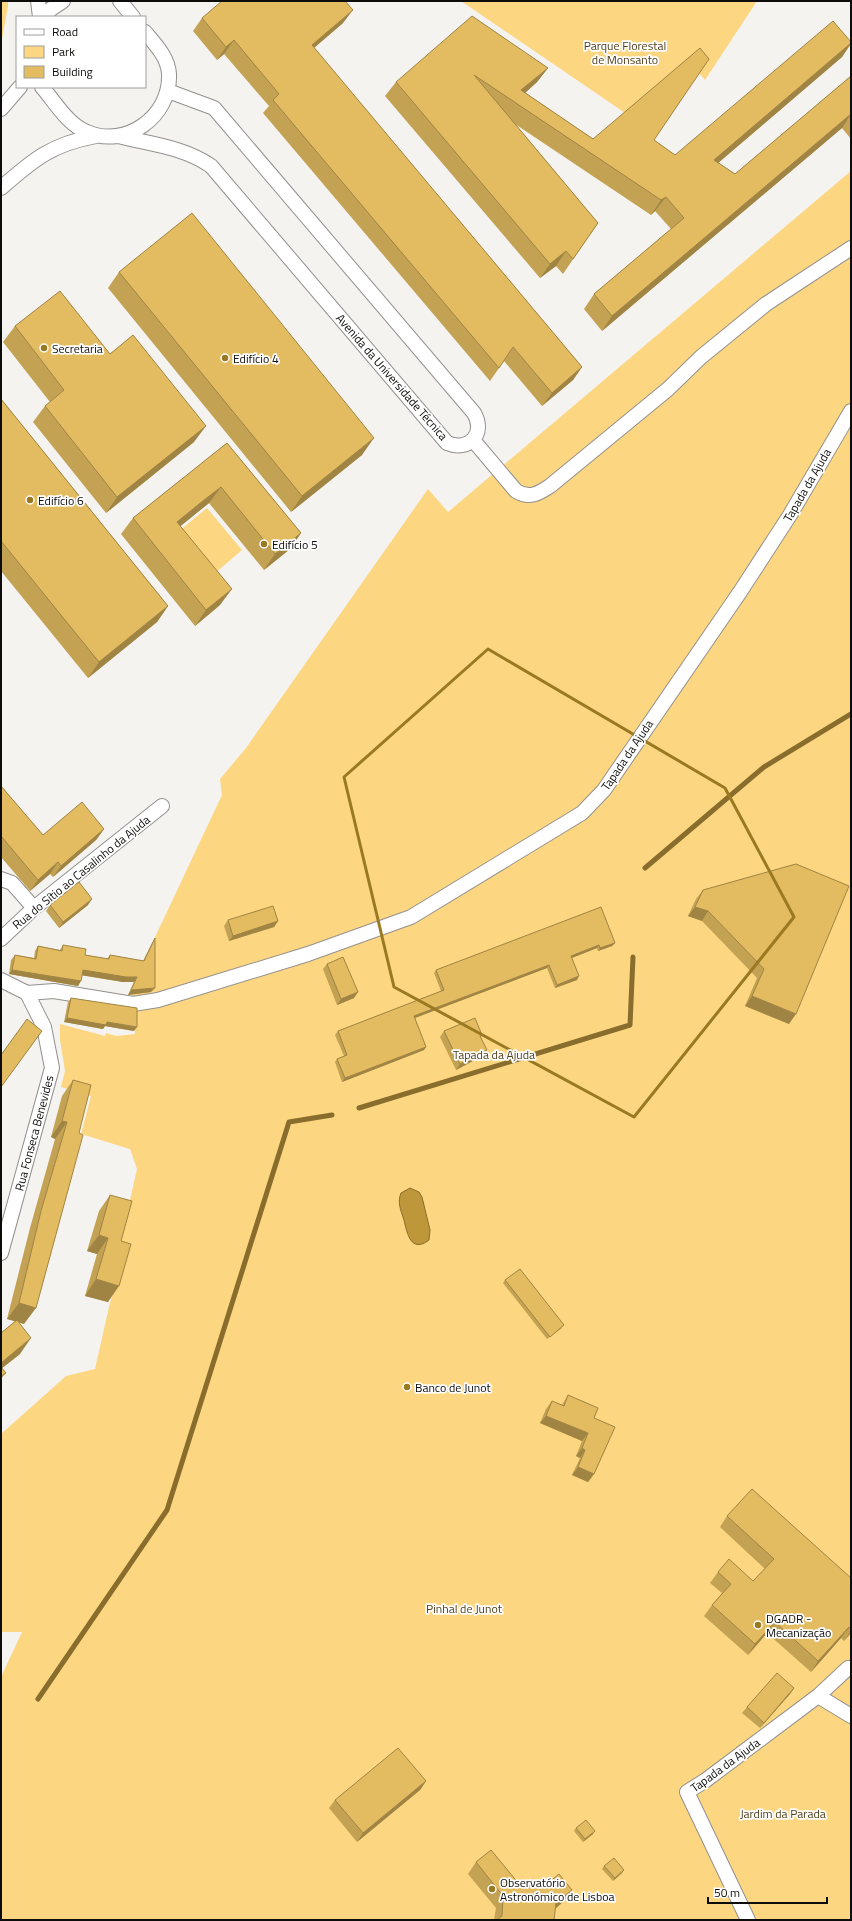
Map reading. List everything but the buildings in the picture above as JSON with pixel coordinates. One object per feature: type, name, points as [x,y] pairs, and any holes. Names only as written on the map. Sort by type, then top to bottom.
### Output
[{"type":"street","points":[[38,1],[40,16]]},
{"type":"street","points":[[44,16],[51,9],[64,1]]},
{"type":"street","points":[[120,1],[132,16]]},
{"type":"street","points":[[1,188],[24,168],[52,149],[74,140],[97,136],[118,136],[132,132],[148,122],[160,108],[168,91],[169,73],[163,54],[146,33]]},
{"type":"street","points":[[1,109],[19,88]]},
{"type":"street","points":[[43,88],[76,126],[97,136]]},
{"type":"street","points":[[168,91],[214,108],[474,413],[478,424],[478,430],[473,440],[516,491],[523,495],[536,495],[550,486],[668,389],[701,357],[766,304],[851,248]]},
{"type":"street","name":"Avenida da Universidade Técnica","points":[[118,136],[185,152],[200,158],[211,166],[447,443],[454,446],[461,446],[473,440]]},
{"type":"street","name":"Tapada da Ajuda","points":[[27,993],[54,991],[133,1004],[168,997],[308,954],[411,917],[582,813],[604,790],[740,592],[790,515],[851,411]]},
{"type":"street","name":"Rua do Sítio ao Casalinho da Ajuda","points":[[1,939],[34,908],[162,806]]},
{"type":"street","points":[[1,879],[12,883],[34,908]]},
{"type":"street","points":[[1,980],[27,993]]},
{"type":"street","name":"Rua Fonseca Benevides","points":[[1,1253],[52,1068],[44,1027],[27,993]]},
{"type":"street","name":"Tapada da Ajuda","points":[[748,1920],[687,1792],[706,1780],[818,1696],[848,1668],[851,1668]]},
{"type":"street","points":[[818,1696],[851,1716]]},
{"type":"highlighted area","points":[[488,649],[725,788],[794,917],[634,1117],[394,987],[344,777]]},
{"type":"green space","points":[[1,1],[8,1],[8,6],[1,44]]},
{"type":"green space","name":"Parque Florestal de Monsanto","points":[[461,1],[757,1],[705,80],[690,63],[628,115]]},
{"type":"green space","name":"Tapada da Ajuda","points":[[851,171],[851,1920],[1,1920],[1,1677],[22,1632],[1,1632],[1,1434],[66,1376],[95,1369],[123,1255],[118,1253],[137,1169],[130,1149],[81,1134],[91,1096],[61,1087],[65,1071],[60,1040],[60,1024],[105,1036],[106,1033],[116,1036],[135,1034],[132,986],[222,795],[220,779],[246,748],[428,489],[448,512]]},
{"type":"green space","points":[[207,508],[242,550],[214,574],[179,531]]},
{"type":"shaded area","points":[[410,1188],[419,1192],[422,1197],[430,1230],[429,1240],[418,1245],[408,1236],[399,1200],[401,1193]]},
{"type":"waterway","points":[[645,868],[764,767],[851,714]]},
{"type":"waterway","points":[[359,1108],[630,1025],[633,957]]},
{"type":"waterway","points":[[38,1699],[167,1510],[289,1122],[332,1115]]},
{"type":"place","name":"Secretaria","points":[[44,348]]},
{"type":"place","name":"Edifício 4","points":[[225,358]]},
{"type":"place","name":"Edifício 6","points":[[30,500]]},
{"type":"place","name":"Edifício 5","points":[[264,544]]},
{"type":"place","name":"Banco de Junot","points":[[407,1387]]},
{"type":"place","name":"DGADR - Mecanização","points":[[758,1625]]},
{"type":"place","name":"Observatório Astronómico de Lisboa","points":[[492,1889]]},
{"type":"park label","name":"Pinhal de Junot","points":[[464,1608]]},
{"type":"park label","name":"Jardim da Parada","points":[[783,1813]]}]
